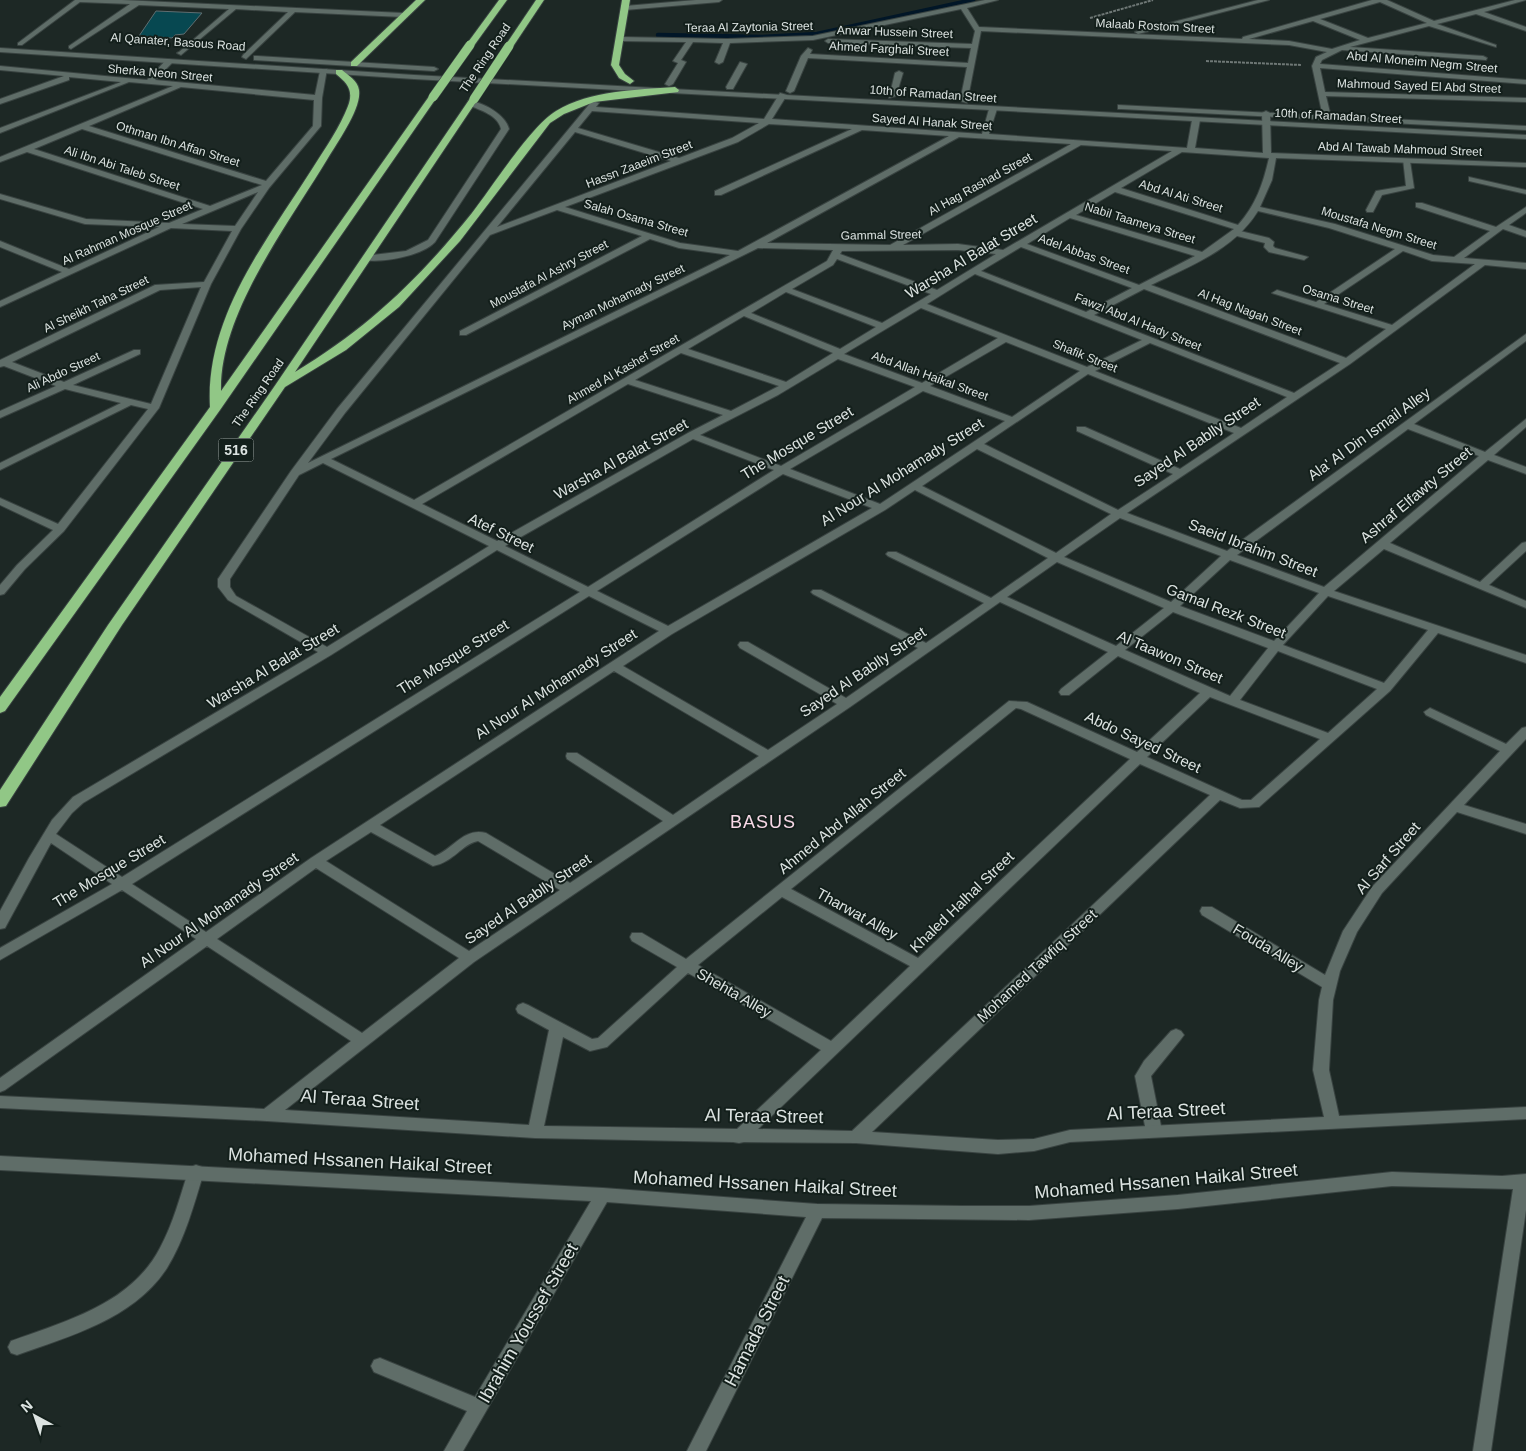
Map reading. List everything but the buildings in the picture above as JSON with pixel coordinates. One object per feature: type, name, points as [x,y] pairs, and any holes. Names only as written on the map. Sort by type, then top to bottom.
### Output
[{"type":"highway","points":[[354,64],[403,15],[422,0]]},
{"type":"highway","name":"The Ring Road","points":[[0,708],[216,407],[503,0]]},
{"type":"highway","name":"The Ring Road","points":[[0,802],[115,625],[279,388],[540,0]]},
{"type":"highway","points":[[626,4],[615,65],[622,76],[630,81]]},
{"type":"highway","points":[[216,407],[214,386],[222,340],[242,294],[253,272],[334,141],[353,105],[355,90],[352,83],[339,72]]},
{"type":"highway","points":[[279,388],[363,333],[395,306],[443,255],[547,121],[568,107],[599,98],[672,87]]},
{"type":"street","points":[[20,44],[79,0],[403,15]]},
{"type":"street","points":[[626,4],[719,0]]},
{"type":"street","name":"Teraa Al Zaytonia Street","points":[[620,39],[690,41],[813,39],[995,0]]},
{"type":"street","points":[[1126,35],[1266,0]]},
{"type":"street","points":[[1232,41],[1380,0],[1432,23],[1494,46]]},
{"type":"street","points":[[1327,117],[1316,66],[1319,59],[1335,50],[1366,40],[1523,0]]},
{"type":"street","points":[[1515,2],[1526,6]]},
{"type":"street","points":[[71,47],[137,3]]},
{"type":"street","points":[[181,53],[235,7]]},
{"type":"street","points":[[964,8],[976,28],[976,46],[964,101]]},
{"type":"street","points":[[246,58],[293,10]]},
{"type":"street","points":[[1477,12],[1526,29]]},
{"type":"street","points":[[1314,19],[1366,40]]},
{"type":"street","name":"Malaab Rostom Street","points":[[976,28],[1289,43],[1335,50],[1483,58]]},
{"type":"street","name":"Anwar Hussein Street","points":[[813,39],[976,46]]},
{"type":"street","name":"Hassn Zaaeim Street","points":[[487,234],[735,140],[766,122],[786,93],[813,39]]},
{"type":"street","points":[[720,62],[727,40]]},
{"type":"street","points":[[672,87],[682,62],[677,61],[690,41]]},
{"type":"street","name":"Al Qanater, Basous Road","points":[[0,42],[354,64]]},
{"type":"street","name":"Al Qanater, Basous Road","points":[[0,50],[339,72]]},
{"type":"street","name":"Ahmed Farghali Street","points":[[805,56],[972,65]]},
{"type":"street","points":[[148,83],[170,61]]},
{"type":"street","name":"10th of Ramadan Street","points":[[354,64],[630,81],[672,87],[730,87],[993,109],[1526,137]]},
{"type":"street","points":[[730,87],[744,64]]},
{"type":"street","name":"Abd Al Moneim Negm Street","points":[[1316,66],[1526,82]]},
{"type":"street","name":"Sherka Neon Street","points":[[0,68],[13,71],[318,98]]},
{"type":"street","points":[[0,76],[13,71]]},
{"type":"street","points":[[0,592],[21,567],[60,530],[154,408],[207,284],[237,229],[267,185],[317,126],[318,98],[324,71]]},
{"type":"street","name":"10th of Ramadan Street","points":[[339,72],[1266,113],[1526,128]]},
{"type":"street","points":[[892,96],[898,73]]},
{"type":"street","points":[[0,102],[71,76]]},
{"type":"street","name":"Mahmoud Sayed El Abd Street","points":[[1491,79],[1526,109]]},
{"type":"street","points":[[0,131],[128,81]]},
{"type":"street","points":[[0,160],[180,86]]},
{"type":"street","name":"Mahmoud Sayed El Abd Street","points":[[1322,94],[1515,100]]},
{"type":"street","points":[[327,652],[241,605],[232,598],[224,587],[224,579],[295,473],[341,411],[599,98]]},
{"type":"street","points":[[1515,100],[1526,100]]},
{"type":"street","points":[[367,258],[406,254],[431,242],[505,129],[505,124],[499,117],[472,101]]},
{"type":"street","name":"Sayed Al Hanak Street","points":[[590,109],[1270,156]]},
{"type":"street","points":[[985,136],[993,109]]},
{"type":"street","points":[[1086,315],[1204,256],[1238,231],[1256,208],[1270,181],[1270,156],[1265,123],[1266,113]]},
{"type":"street","points":[[1186,150],[1196,120]]},
{"type":"street","name":"Othman Ibn Affan Street","points":[[80,126],[267,185]]},
{"type":"street","points":[[718,193],[860,128]]},
{"type":"street","points":[[573,129],[679,161]]},
{"type":"street","name":"Ayman Mohamady Street","points":[[295,473],[757,245],[957,135]]},
{"type":"street","name":"Al Hag Rashad Street","points":[[891,248],[1082,142]]},
{"type":"street","name":"Ali Ibn Abi Taleb Street","points":[[26,149],[211,209]]},
{"type":"street","name":"Warsha Al Balat Street","points":[[0,924],[49,836],[70,807],[78,800],[327,652],[495,547],[692,435],[787,386],[1068,215],[1186,150]]},
{"type":"street","name":"Abd Al Tawab Mahmoud Street","points":[[1270,156],[1526,165]]},
{"type":"street","points":[[1370,210],[1379,193],[1405,191],[1410,188],[1406,161]]},
{"type":"street","points":[[1472,179],[1526,192]]},
{"type":"street","name":"Al Rahman Mosque Street","points":[[1,303],[171,225],[267,185]]},
{"type":"street","name":"Abd Al Ati Street","points":[[1114,188],[1266,240],[1270,242],[1268,247],[1272,250],[1304,257]]},
{"type":"street","points":[[0,196],[85,221],[237,229]]},
{"type":"street","points":[[1420,205],[1526,234]]},
{"type":"street","name":"Salah Osama Street","points":[[556,207],[647,237],[679,245],[739,254]]},
{"type":"street","name":"Moustafa Negm Street","points":[[1256,208],[1332,226],[1432,258],[1526,266]]},
{"type":"street","points":[[1454,261],[1526,209]]},
{"type":"street","name":"Nabil Taameya Street","points":[[1068,215],[1204,256]]},
{"type":"street","name":"Moustafa Al Ashry Street","points":[[463,334],[647,237]]},
{"type":"street","points":[[0,244],[70,272]]},
{"type":"street","name":"Adel Abbas Street","points":[[1020,244],[1142,287]]},
{"type":"street","name":"Gammal Street","points":[[757,245],[837,252],[891,248],[958,247],[1005,253]]},
{"type":"street","points":[[1317,305],[1402,248]]},
{"type":"street","points":[[837,252],[938,293]]},
{"type":"street","name":"Ahmed Al Kashef Street","points":[[413,505],[830,263],[837,252]]},
{"type":"street","name":"Sayed Al Bablly Street","points":[[268,1114],[469,958],[846,704],[1119,514],[1293,396],[1348,362],[1482,262]]},
{"type":"street","name":"Fawzi Abd Al Hady Street","points":[[974,271],[1293,396]]},
{"type":"street","name":"Al Sheikh Taha Street","points":[[2,363],[158,287],[207,284]]},
{"type":"street","name":"Al Hag Nagah Street","points":[[1142,287],[1348,362]]},
{"type":"street","points":[[785,289],[883,327]]},
{"type":"street","name":"Osama Street","points":[[1276,293],[1392,328]]},
{"type":"street","name":"Shafik Street","points":[[920,304],[1241,432]]},
{"type":"street","name":"Abd Allah Haikal Street","points":[[744,313],[839,354],[1014,421]]},
{"type":"street","name":"Ala' Al Din Ismail Alley","points":[[1065,692],[1172,607],[1229,555],[1526,337]]},
{"type":"street","name":"The Mosque Street","points":[[0,955],[122,884],[782,470],[1005,338]]},
{"type":"street","name":"Al Nour Al Mohamady Street","points":[[0,1086],[316,861],[614,666],[668,631],[881,508],[1087,371],[1149,340]]},
{"type":"street","points":[[680,350],[787,386]]},
{"type":"street","name":"Ali Abdo Street","points":[[0,415],[137,352]]},
{"type":"street","points":[[2,363],[65,386],[154,408]]},
{"type":"street","points":[[627,381],[733,415]]},
{"type":"street","points":[[0,467],[128,403]]},
{"type":"street","name":"Ashraf Elfawty Street","points":[[1233,701],[1276,646],[1326,592],[1526,422]]},
{"type":"street","points":[[1406,424],[1526,471]]},
{"type":"street","points":[[1081,428],[1180,473]]},
{"type":"street","points":[[692,435],[881,508]]},
{"type":"street","name":"Saeid Ibrahim Street","points":[[977,445],[1119,514],[1326,592],[1526,659]]},
{"type":"street","name":"Atef Street","points":[[323,459],[495,547],[668,631]]},
{"type":"street","points":[[914,486],[1057,558]]},
{"type":"street","points":[[0,501],[60,530]]},
{"type":"street","points":[[1382,544],[1526,605]]},
{"type":"street","points":[[1482,587],[1526,545]]},
{"type":"street","name":"Al Taawon Street","points":[[892,554],[1208,692],[1330,738]]},
{"type":"street","name":"Gamal Rezk Street","points":[[1057,558],[1172,607],[1386,688]]},
{"type":"street","points":[[818,592],[927,648]]},
{"type":"street","points":[[1330,738],[1386,688],[1435,629]]},
{"type":"street","points":[[744,645],[846,704]]},
{"type":"street","points":[[614,666],[768,756]]},
{"type":"street","name":"Khaled Halhal Street","points":[[739,1136],[1137,757],[1208,692]]},
{"type":"street","name":"Abdo Sayed Street","points":[[1019,703],[1240,804],[1254,804],[1330,738]]},
{"type":"street","name":"Ahmed Abd Allah Street","points":[[523,1009],[590,1045],[602,1042],[687,966],[1013,704],[1019,703]]},
{"type":"street","points":[[1430,712],[1508,750]]},
{"type":"street","name":"Al Sarf Street","points":[[1333,1122],[1321,1070],[1326,1000],[1333,971],[1350,931],[1377,890],[1526,731]]},
{"type":"street","points":[[572,756],[673,821]]},
{"type":"street","name":"Mohamed Tawfiq Street","points":[[856,1137],[1219,794]]},
{"type":"street","points":[[1455,806],[1526,829]]},
{"type":"street","points":[[370,826],[433,861],[440,861],[473,837],[481,836],[570,890]]},
{"type":"street","points":[[49,836],[362,1041]]},
{"type":"street","points":[[316,861],[469,958]]},
{"type":"street","name":"Tharwat Alley","points":[[781,890],[918,965]]},
{"type":"street","name":"Fouda Alley","points":[[1207,911],[1330,985]]},
{"type":"street","name":"Shehta Alley","points":[[636,937],[831,1048]]},
{"type":"street","points":[[534,1132],[557,1028]]},
{"type":"street","points":[[1154,1131],[1143,1076],[1148,1065],[1176,1036]]},
{"type":"street","name":"Al Teraa Street","points":[[0,1102],[268,1114],[534,1132],[856,1137],[998,1147],[1034,1146],[1070,1136],[1526,1113]]},
{"type":"street","name":"Mohamed Hssanen Haikal Street","points":[[0,1163],[603,1195],[817,1211],[1029,1213],[1178,1202],[1392,1179],[1524,1182]]},
{"type":"street","points":[[17,1347],[95,1318],[147,1280],[159,1265],[168,1249],[196,1172]]},
{"type":"street","points":[[1482,1451],[1524,1182]]},
{"type":"street","name":"Ibrahim Youssef Street","points":[[453,1451],[603,1195]]},
{"type":"street","name":"Hamada Street","points":[[696,1451],[817,1211]]},
{"type":"street","points":[[380,1366],[478,1406]]},
{"type":"path","points":[[1063,32],[1094,16],[1153,0]]},
{"type":"path","points":[[1206,61],[1316,66]]},
{"type":"waterway","points":[[658,35],[762,37],[817,34],[973,0]]},
{"type":"district","name":"BASUS","points":[[763,822]]}]
